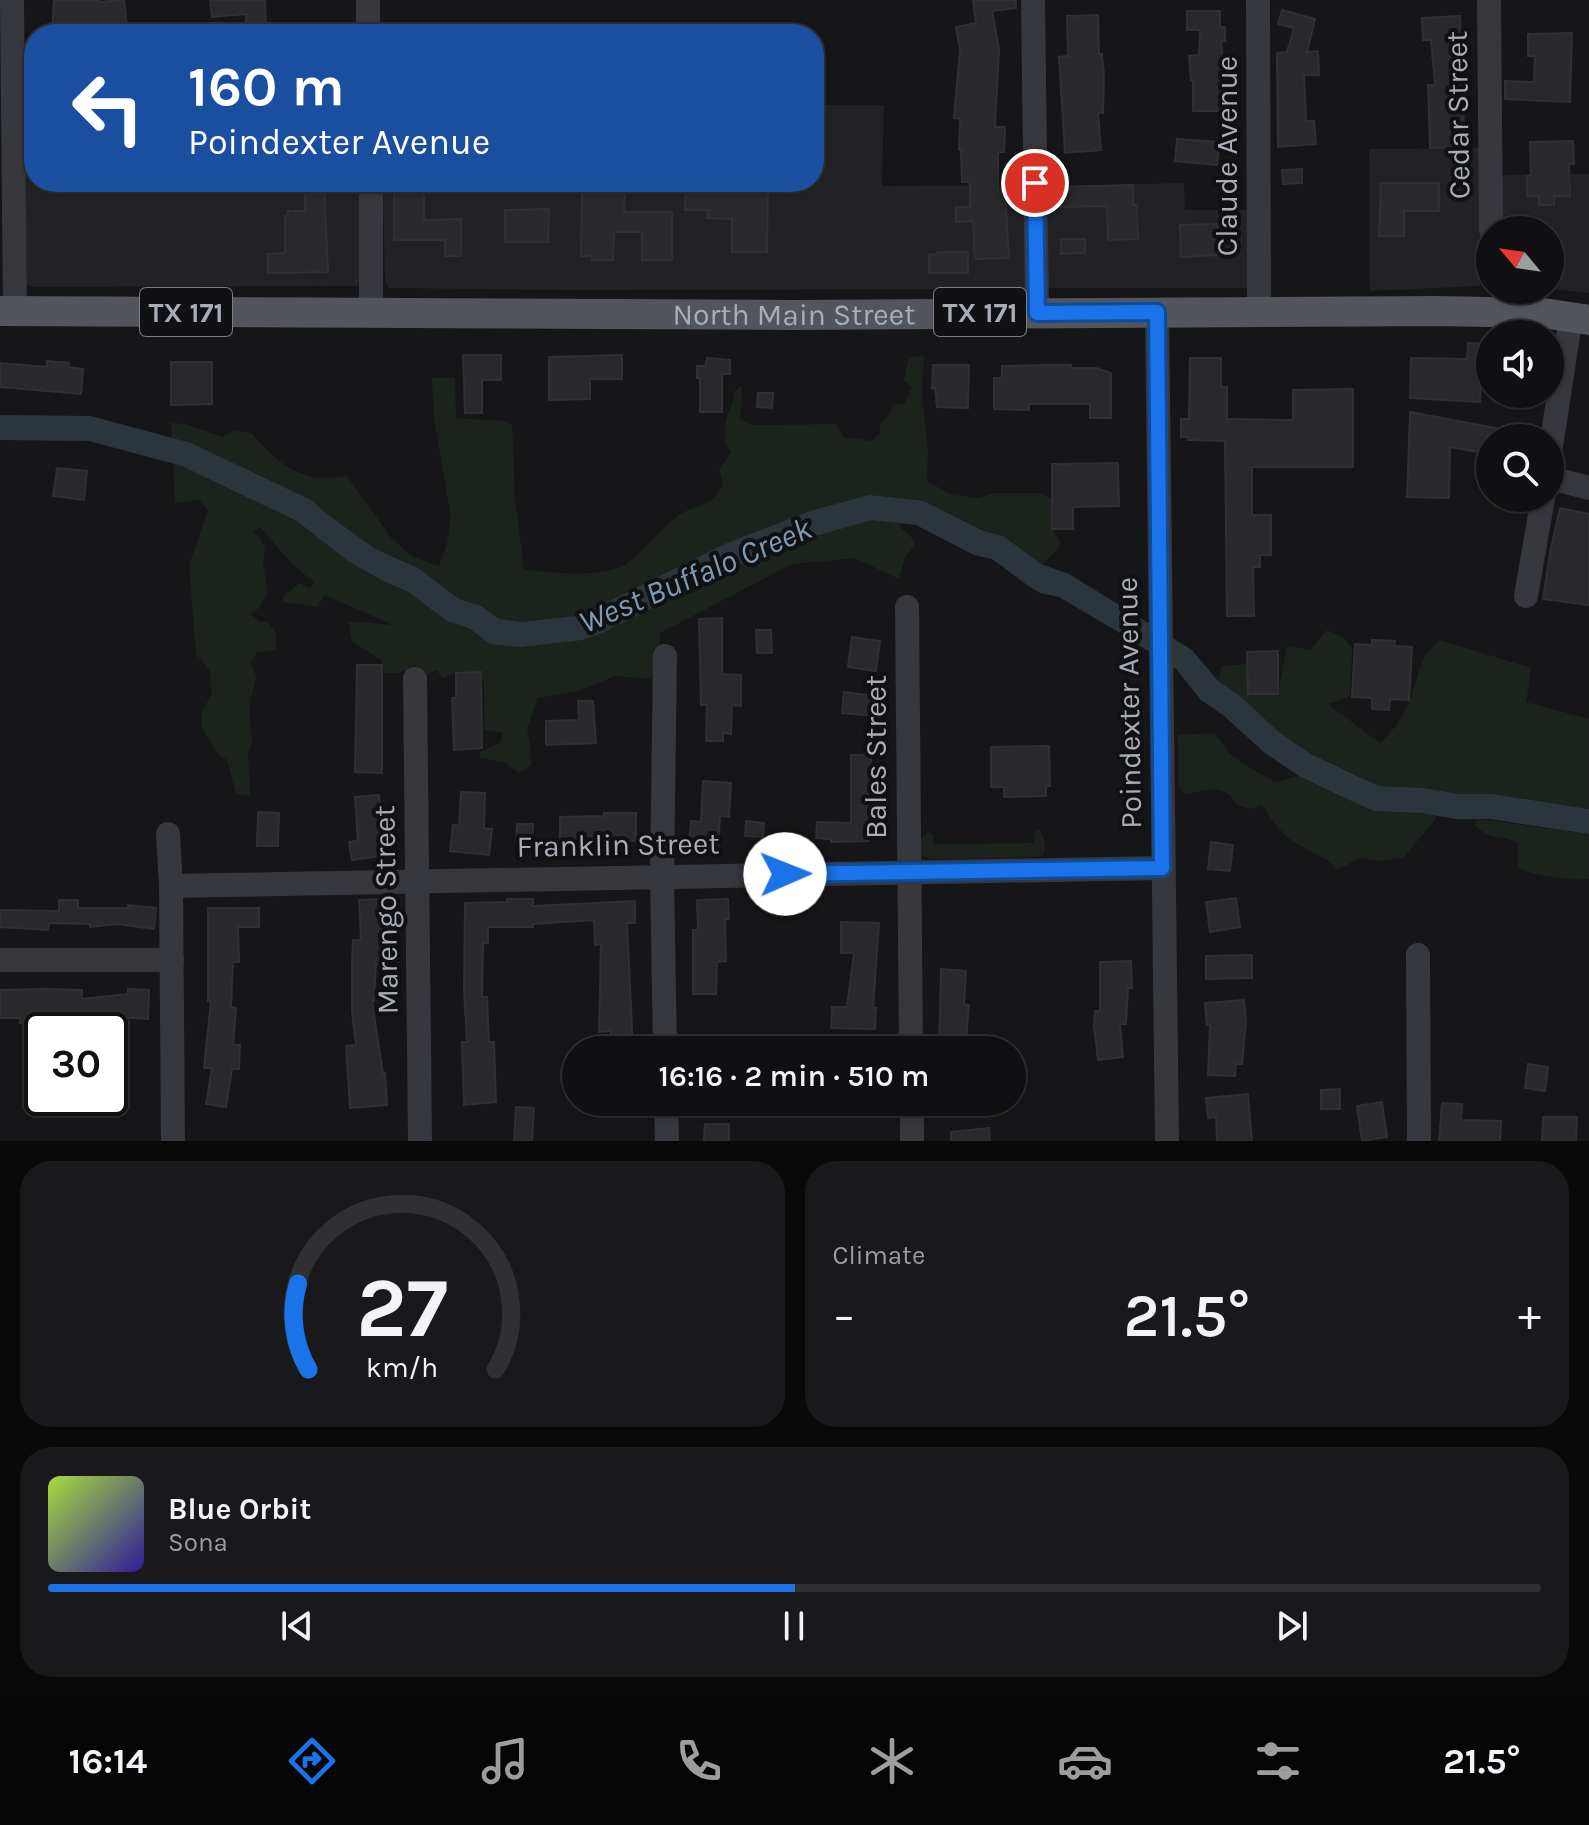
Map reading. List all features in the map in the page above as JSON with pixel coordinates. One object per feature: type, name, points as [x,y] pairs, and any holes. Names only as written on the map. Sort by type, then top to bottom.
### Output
[{"type":"main road","name":"North Main Street","points":[[7,311],[764,315],[1259,311],[1476,302]]},
{"type":"main road","name":"North Main Street","points":[[1507,304],[1580,318]]},
{"type":"street","points":[[7,311],[12,0]]},
{"type":"street","points":[[368,0],[368,24]]},
{"type":"street","points":[[1033,0],[1037,313]]},
{"type":"street","name":"Claude Avenue","points":[[1258,0],[1259,311]]},
{"type":"street","name":"Cedar Street","points":[[1489,0],[1491,216]]},
{"type":"street","points":[[371,192],[371,312]]},
{"type":"street","name":"Poindexter Avenue","points":[[1157,312],[1167,1141]]},
{"type":"street","points":[[1556,424],[1580,318]]},
{"type":"street","points":[[1564,482],[1589,488]]},
{"type":"street","points":[[1526,596],[1541,512]]},
{"type":"street","name":"Bales Street","points":[[907,607],[911,1036]]},
{"type":"street","points":[[665,656],[662,877],[665,1036]]},
{"type":"street","name":"Marengo Street","points":[[415,679],[420,1141]]},
{"type":"street","points":[[168,834],[173,1141]]},
{"type":"street","name":"Franklin Street","points":[[171,886],[1162,868]]},
{"type":"street","points":[[1418,955],[1419,1141]]},
{"type":"street","points":[[0,960],[172,960]]},
{"type":"street","points":[[666,1116],[667,1141]]},
{"type":"street","points":[[912,1116],[912,1141]]},
{"type":"shaded area","points":[[824,62],[825,105],[884,105],[882,186],[1025,185],[1025,289],[576,290],[389,288],[385,283],[383,192],[824,192]]},
{"type":"shaded area","points":[[1481,148],[1482,216],[1476,216],[1476,286],[1370,291],[1369,149]]},
{"type":"shaded area","points":[[1589,174],[1589,293],[1564,290],[1564,216],[1499,216],[1500,175]]},
{"type":"shaded area","points":[[1184,183],[1185,210],[1250,210],[1250,283],[1246,288],[1048,288],[1047,186]]},
{"type":"shaded area","points":[[25,192],[359,192],[360,278],[357,286],[27,285]]},
{"type":"shaded area","points":[[924,356],[922,394],[928,452],[927,481],[952,495],[979,498],[994,493],[1040,493],[1052,499],[1052,529],[1061,543],[1039,567],[910,519],[899,526],[915,545],[905,557],[899,579],[855,558],[792,564],[660,633],[659,663],[650,679],[614,676],[579,691],[538,698],[527,729],[531,765],[519,773],[504,762],[480,758],[480,752],[501,742],[503,733],[485,730],[481,673],[456,673],[443,678],[436,670],[424,676],[411,669],[384,673],[381,660],[352,641],[348,621],[393,625],[325,595],[317,607],[283,602],[284,595],[300,583],[310,588],[314,582],[292,564],[260,527],[253,533],[260,537],[265,549],[263,562],[268,593],[259,608],[251,614],[259,622],[267,622],[276,633],[276,650],[256,653],[251,663],[256,677],[249,709],[252,742],[248,754],[250,796],[236,794],[227,760],[218,754],[201,726],[202,712],[212,693],[210,671],[196,654],[189,565],[208,511],[199,500],[175,503],[171,423],[186,424],[222,437],[234,431],[252,433],[272,455],[293,470],[317,477],[347,476],[392,539],[413,557],[439,566],[447,544],[451,517],[434,419],[432,378],[455,378],[456,418],[505,421],[512,425],[515,498],[524,570],[601,572],[629,562],[672,520],[708,503],[723,485],[719,469],[731,453],[725,430],[735,390],[742,386],[740,419],[752,425],[837,424],[843,437],[871,441],[879,435],[881,422],[889,416],[893,405],[905,403],[911,388],[904,380],[909,357]]},
{"type":"shaded area","points":[[1327,630],[1344,638],[1352,648],[1350,696],[1328,704],[1380,743],[1403,715],[1424,658],[1440,640],[1531,668],[1526,702],[1589,719],[1589,809],[1493,794],[1379,786],[1311,754],[1280,733],[1239,695],[1218,681],[1222,666],[1247,664],[1248,694],[1278,694],[1287,646],[1310,650]]},
{"type":"shaded area","points":[[1214,733],[1229,753],[1275,782],[1299,776],[1373,810],[1436,815],[1436,819],[1403,858],[1380,861],[1360,858],[1337,870],[1325,859],[1289,838],[1262,805],[1250,809],[1237,805],[1227,793],[1214,790],[1184,794],[1179,788],[1178,735]]},
{"type":"shaded area","points":[[1477,819],[1589,834],[1589,879],[1553,877],[1518,868],[1517,843],[1481,830],[1474,825]]},
{"type":"shaded area","points":[[1038,830],[1045,844],[1044,854],[1040,857],[930,859],[920,854],[921,840],[928,832],[933,834],[933,844],[1034,843]]},
{"type":"water","name":"West Buffalo Creek","points":[[0,415],[91,416],[191,443],[311,500],[375,549],[418,568],[459,599],[481,606],[499,619],[520,622],[576,616],[727,543],[810,511],[869,495],[924,501],[983,531],[1003,536],[1041,564],[1069,574],[1192,650],[1218,681],[1239,695],[1280,733],[1311,754],[1379,786],[1493,794],[1589,809],[1589,834],[1490,819],[1374,811],[1345,798],[1299,776],[1265,753],[1223,715],[1201,700],[1176,669],[1120,633],[1059,597],[1040,593],[992,559],[974,555],[916,525],[872,520],[819,535],[736,566],[582,640],[520,647],[490,644],[469,628],[447,621],[407,591],[348,561],[297,521],[182,466],[89,441],[0,440]]},
{"type":"building","points":[[54,0],[124,0],[127,24],[53,24]]},
{"type":"building","points":[[210,0],[265,0],[266,24],[246,24],[246,14],[212,17]]},
{"type":"building","points":[[973,0],[1016,0],[1016,8],[992,11],[999,49],[995,127],[1005,127],[1004,152],[998,152],[998,192],[1005,192],[1009,258],[975,259],[973,221],[956,222],[956,207],[970,207],[970,182],[962,182],[960,119],[954,118],[960,50],[956,27],[976,23]]},
{"type":"building","points":[[1282,10],[1315,19],[1307,52],[1318,51],[1319,75],[1304,75],[1306,121],[1314,121],[1316,144],[1278,147],[1277,53],[1287,52],[1294,28],[1278,24]]},
{"type":"building","points":[[1187,11],[1220,11],[1220,27],[1225,27],[1225,41],[1221,41],[1224,77],[1222,111],[1193,111],[1189,56],[1199,55],[1200,30],[1187,30]]},
{"type":"building","points":[[1098,15],[1099,54],[1102,54],[1104,76],[1103,113],[1098,113],[1101,150],[1065,153],[1059,57],[1068,56],[1067,16]]},
{"type":"building","points":[[1460,16],[1461,38],[1457,39],[1463,85],[1464,147],[1430,148],[1428,85],[1435,85],[1431,40],[1423,40],[1422,18]]},
{"type":"building","points":[[1572,33],[1570,102],[1505,99],[1505,81],[1534,82],[1535,56],[1528,56],[1528,34]]},
{"type":"building","points":[[1177,139],[1219,142],[1217,165],[1175,161]]},
{"type":"building","points":[[1573,141],[1574,164],[1569,164],[1570,196],[1554,196],[1554,205],[1539,205],[1539,196],[1527,196],[1527,176],[1531,176],[1530,142]]},
{"type":"building","points":[[1302,169],[1302,183],[1283,184],[1282,170]]},
{"type":"building","points":[[1381,183],[1439,183],[1439,211],[1404,211],[1404,236],[1379,236]]},
{"type":"building","points":[[1133,185],[1138,239],[1108,240],[1107,206],[1061,207],[1061,187]]},
{"type":"building","points":[[305,192],[324,192],[328,272],[268,273],[268,254],[285,253],[285,216],[288,216],[288,211],[305,211]]},
{"type":"building","points":[[394,192],[424,192],[424,220],[461,219],[461,256],[445,256],[445,240],[394,240]]},
{"type":"building","points":[[582,192],[625,192],[624,212],[672,212],[672,260],[642,260],[642,232],[614,232],[613,260],[592,260],[592,256],[581,256]]},
{"type":"building","points":[[686,192],[768,192],[767,252],[732,252],[732,219],[707,218],[708,210],[685,210]]},
{"type":"building","points":[[549,209],[548,242],[505,242],[505,210]]},
{"type":"building","points":[[1217,224],[1219,255],[1181,257],[1180,225]]},
{"type":"building","points":[[1061,239],[1085,239],[1085,253],[1061,254]]},
{"type":"building","points":[[968,252],[968,273],[929,273],[929,255]]},
{"type":"building","points":[[1468,343],[1476,343],[1476,402],[1410,398],[1411,358],[1467,359]]},
{"type":"building","points":[[463,355],[501,355],[501,380],[482,380],[482,413],[465,413]]},
{"type":"building","points":[[622,355],[622,379],[590,379],[590,399],[549,400],[549,357]]},
{"type":"building","points":[[707,358],[730,360],[730,374],[722,374],[722,412],[700,412],[697,366],[705,366]]},
{"type":"building","points":[[1190,358],[1221,358],[1221,387],[1227,387],[1227,419],[1293,420],[1293,390],[1353,389],[1353,467],[1252,467],[1252,515],[1271,515],[1271,555],[1260,555],[1260,567],[1253,567],[1254,616],[1227,616],[1225,441],[1181,437],[1181,419],[1189,419]]},
{"type":"building","points":[[47,361],[69,363],[68,367],[83,369],[81,394],[0,387],[0,363],[47,367]]},
{"type":"building","points":[[171,362],[212,362],[212,404],[171,405]]},
{"type":"building","points":[[933,365],[969,365],[968,408],[937,407],[935,388],[932,388]]},
{"type":"building","points":[[1071,365],[1071,368],[1096,368],[1111,373],[1111,418],[1090,418],[1090,404],[1029,404],[1029,410],[994,409],[994,378],[1002,378],[1002,366]]},
{"type":"building","points":[[758,393],[773,393],[772,408],[757,407]]},
{"type":"building","points":[[1410,412],[1476,424],[1476,452],[1450,447],[1449,498],[1407,497]]},
{"type":"building","points":[[1118,463],[1119,506],[1073,507],[1073,529],[1052,529],[1052,464]]},
{"type":"building","points":[[57,468],[87,471],[84,500],[53,496]]},
{"type":"building","points":[[1564,509],[1589,514],[1589,605],[1543,599],[1559,512],[1564,512]]},
{"type":"building","points":[[722,618],[722,674],[741,675],[741,706],[732,705],[731,734],[723,733],[723,741],[706,741],[707,705],[701,705],[699,619]]},
{"type":"building","points":[[756,630],[771,630],[772,653],[757,653]]},
{"type":"building","points":[[852,637],[880,641],[876,671],[848,667]]},
{"type":"building","points":[[1372,640],[1395,641],[1394,646],[1412,647],[1409,700],[1390,699],[1389,710],[1372,709],[1372,698],[1352,697],[1355,644],[1372,645]]},
{"type":"building","points":[[1278,651],[1278,694],[1248,694],[1247,652]]},
{"type":"building","points":[[357,665],[382,665],[382,773],[355,772]]},
{"type":"building","points":[[481,672],[482,748],[454,750],[452,698],[456,698],[456,673]]},
{"type":"building","points":[[844,692],[876,696],[874,716],[842,713]]},
{"type":"building","points":[[578,701],[593,701],[596,743],[546,745],[546,721],[579,720]]},
{"type":"building","points":[[1049,746],[1050,786],[1046,786],[1046,796],[1004,797],[1004,787],[991,787],[991,747]]},
{"type":"building","points":[[851,755],[871,755],[869,841],[831,842],[831,839],[816,838],[817,822],[851,823]]},
{"type":"building","points":[[703,781],[731,783],[729,817],[720,816],[718,846],[689,844],[691,821],[701,822]]},
{"type":"building","points":[[461,792],[485,793],[484,828],[492,829],[489,855],[450,851],[453,825],[459,826]]},
{"type":"building","points":[[379,795],[387,855],[352,860],[349,842],[358,841],[355,797]]},
{"type":"building","points":[[258,812],[279,813],[278,846],[257,846]]},
{"type":"building","points":[[604,813],[636,813],[636,841],[560,841],[560,817],[604,816]]},
{"type":"building","points":[[746,821],[764,823],[763,837],[745,836]]},
{"type":"building","points":[[517,824],[533,824],[532,842],[516,841]]},
{"type":"building","points":[[1211,842],[1233,845],[1230,871],[1208,869]]},
{"type":"building","points":[[1236,898],[1240,927],[1210,932],[1206,902]]},
{"type":"building","points":[[382,899],[382,964],[376,964],[372,1001],[385,1073],[387,1105],[350,1108],[346,1046],[356,1045],[352,1012],[352,962],[353,940],[361,940],[359,900]]},
{"type":"building","points":[[507,899],[533,899],[533,906],[635,901],[635,923],[627,923],[632,1036],[611,1036],[611,1031],[599,1032],[601,944],[595,945],[594,920],[533,924],[533,927],[488,927],[488,943],[483,943],[482,997],[487,997],[489,1042],[494,1042],[496,1102],[464,1105],[462,1042],[467,1042],[465,903],[507,902]]},
{"type":"building","points":[[728,899],[726,961],[717,962],[716,994],[693,994],[693,930],[698,930],[697,900]]},
{"type":"building","points":[[59,900],[78,900],[78,908],[128,908],[128,905],[156,908],[154,929],[118,924],[90,927],[90,924],[49,923],[48,930],[0,927],[0,910],[59,911]]},
{"type":"building","points":[[208,908],[259,908],[259,927],[238,927],[239,962],[233,962],[231,1007],[236,1008],[233,1045],[240,1045],[239,1069],[232,1069],[226,1107],[206,1104],[212,1068],[204,1068],[211,1001],[208,1001]]},
{"type":"building","points":[[841,922],[879,923],[873,1008],[876,1008],[875,1029],[831,1028],[832,1007],[847,1007],[854,953],[841,953]]},
{"type":"building","points":[[1252,955],[1252,978],[1206,979],[1206,956]]},
{"type":"building","points":[[1131,961],[1132,988],[1128,988],[1126,1024],[1120,1024],[1123,1057],[1098,1060],[1094,1026],[1095,1011],[1100,1011],[1100,962]]},
{"type":"building","points":[[941,969],[966,971],[964,1004],[969,1005],[966,1036],[939,1036]]},
{"type":"building","points":[[128,989],[149,990],[148,1019],[128,1018],[128,1012],[45,1011],[24,1012],[24,1023],[20,1023],[20,1018],[0,1018],[0,990],[82,990],[82,999],[128,994]]},
{"type":"building","points":[[1244,1000],[1246,1022],[1242,1064],[1236,1064],[1235,1076],[1208,1075],[1210,1024],[1207,1025],[1205,1003]]},
{"type":"building","points":[[1528,1064],[1548,1067],[1545,1091],[1525,1088]]},
{"type":"building","points":[[1340,1089],[1340,1109],[1321,1109],[1321,1090]]},
{"type":"building","points":[[1248,1094],[1252,1141],[1217,1141],[1216,1117],[1208,1118],[1206,1098]]},
{"type":"building","points":[[1382,1102],[1387,1137],[1362,1141],[1357,1106]]},
{"type":"building","points":[[1442,1103],[1462,1104],[1461,1120],[1501,1121],[1500,1141],[1439,1141]]},
{"type":"building","points":[[516,1107],[534,1108],[532,1141],[514,1141]]},
{"type":"building","points":[[1543,1117],[1577,1117],[1576,1141],[1542,1141]]},
{"type":"building","points":[[705,1124],[729,1124],[729,1141],[704,1141]]},
{"type":"building","points":[[989,1128],[990,1141],[951,1141],[951,1132]]},
{"type":"route","points":[[785,874],[1162,868],[1157,312],[1037,313],[1035,183]]}]
